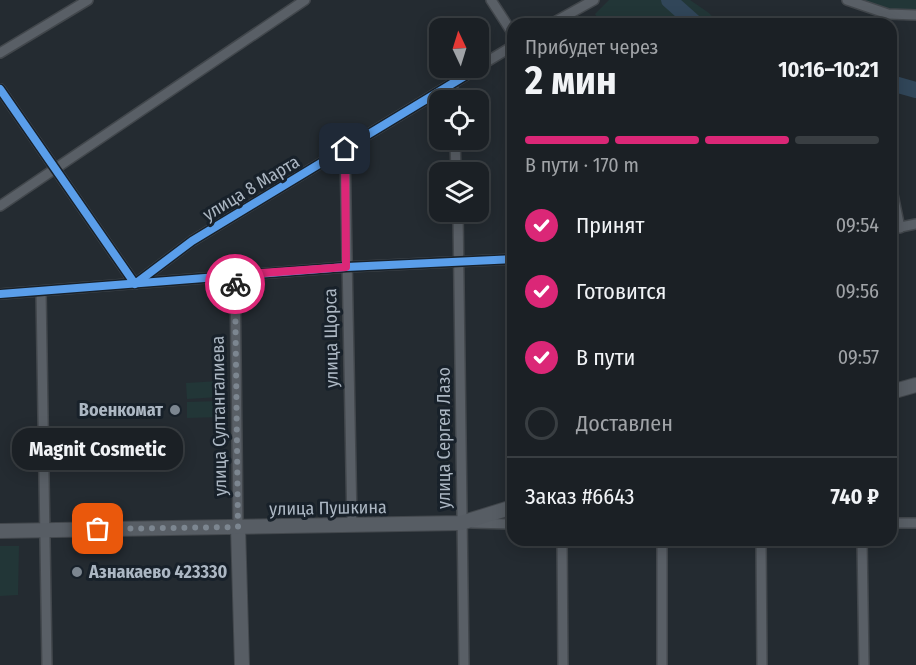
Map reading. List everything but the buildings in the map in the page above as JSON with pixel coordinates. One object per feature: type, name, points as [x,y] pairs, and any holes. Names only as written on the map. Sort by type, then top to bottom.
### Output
[{"type":"main road","points":[[897,390],[916,385]]},
{"type":"main road","points":[[461,523],[507,509]]},
{"type":"main road","name":"улица Пушкина","points":[[0,531],[461,523]]},
{"type":"main road","name":"улица Султангалиева","points":[[238,527],[242,665]]},
{"type":"street","points":[[0,53],[88,0]]},
{"type":"street","points":[[0,207],[305,0]]},
{"type":"street","points":[[491,0],[507,25]]},
{"type":"street","points":[[567,18],[594,0]]},
{"type":"street","points":[[847,0],[888,14],[916,15]]},
{"type":"street","name":"улица 8 Марта","points":[[489,60],[507,50]]},
{"type":"street","name":"улица 8 Марта","points":[[135,284],[192,241],[461,78]]},
{"type":"street","points":[[453,83],[453,90]]},
{"type":"street","points":[[0,89],[135,284]]},
{"type":"street","name":"улица Щорса","points":[[345,149],[352,525]]},
{"type":"street","name":"улица Сергея Лазо","points":[[458,222],[464,665]]},
{"type":"street","points":[[897,229],[916,224]]},
{"type":"street","points":[[0,294],[346,267],[507,259]]},
{"type":"street","name":"улица Султангалиева","points":[[235,275],[238,527]]},
{"type":"street","points":[[41,291],[47,665]]},
{"type":"street","name":"улица Пушкина","points":[[461,523],[507,524]]},
{"type":"street","points":[[897,523],[916,523]]},
{"type":"street","points":[[562,546],[563,665]]},
{"type":"street","points":[[662,546],[662,665]]},
{"type":"street","points":[[761,546],[762,665]]},
{"type":"street","points":[[862,546],[864,665]]},
{"type":"green space","points":[[609,0],[690,0],[714,18],[597,18],[595,14]]},
{"type":"green space","points":[[846,0],[916,0],[916,17],[900,20]]},
{"type":"green space","points":[[219,381],[220,397],[187,399],[186,383]]},
{"type":"green space","points":[[220,401],[221,417],[187,418],[187,402]]},
{"type":"green space","points":[[0,546],[19,546],[18,595],[0,596]]},
{"type":"waterway","points":[[669,0],[689,18]]},
{"type":"waterway","points":[[897,85],[916,90]]},
{"type":"cycle path","points":[[0,89],[135,284],[192,241],[461,78]]},
{"type":"cycle path","points":[[0,294],[346,267],[507,259]]},
{"type":"way so far","points":[[98,529],[238,527],[235,284]]},
{"type":"place","name":"Военкомат","points":[[175,410]]},
{"type":"place","name":"Magnit Cosmetic","points":[[98,529]]},
{"type":"place","name":"Азнакаево 423330","points":[[77,572]]},
{"type":"route","points":[[235,284],[235,275],[346,267],[345,149]]}]
